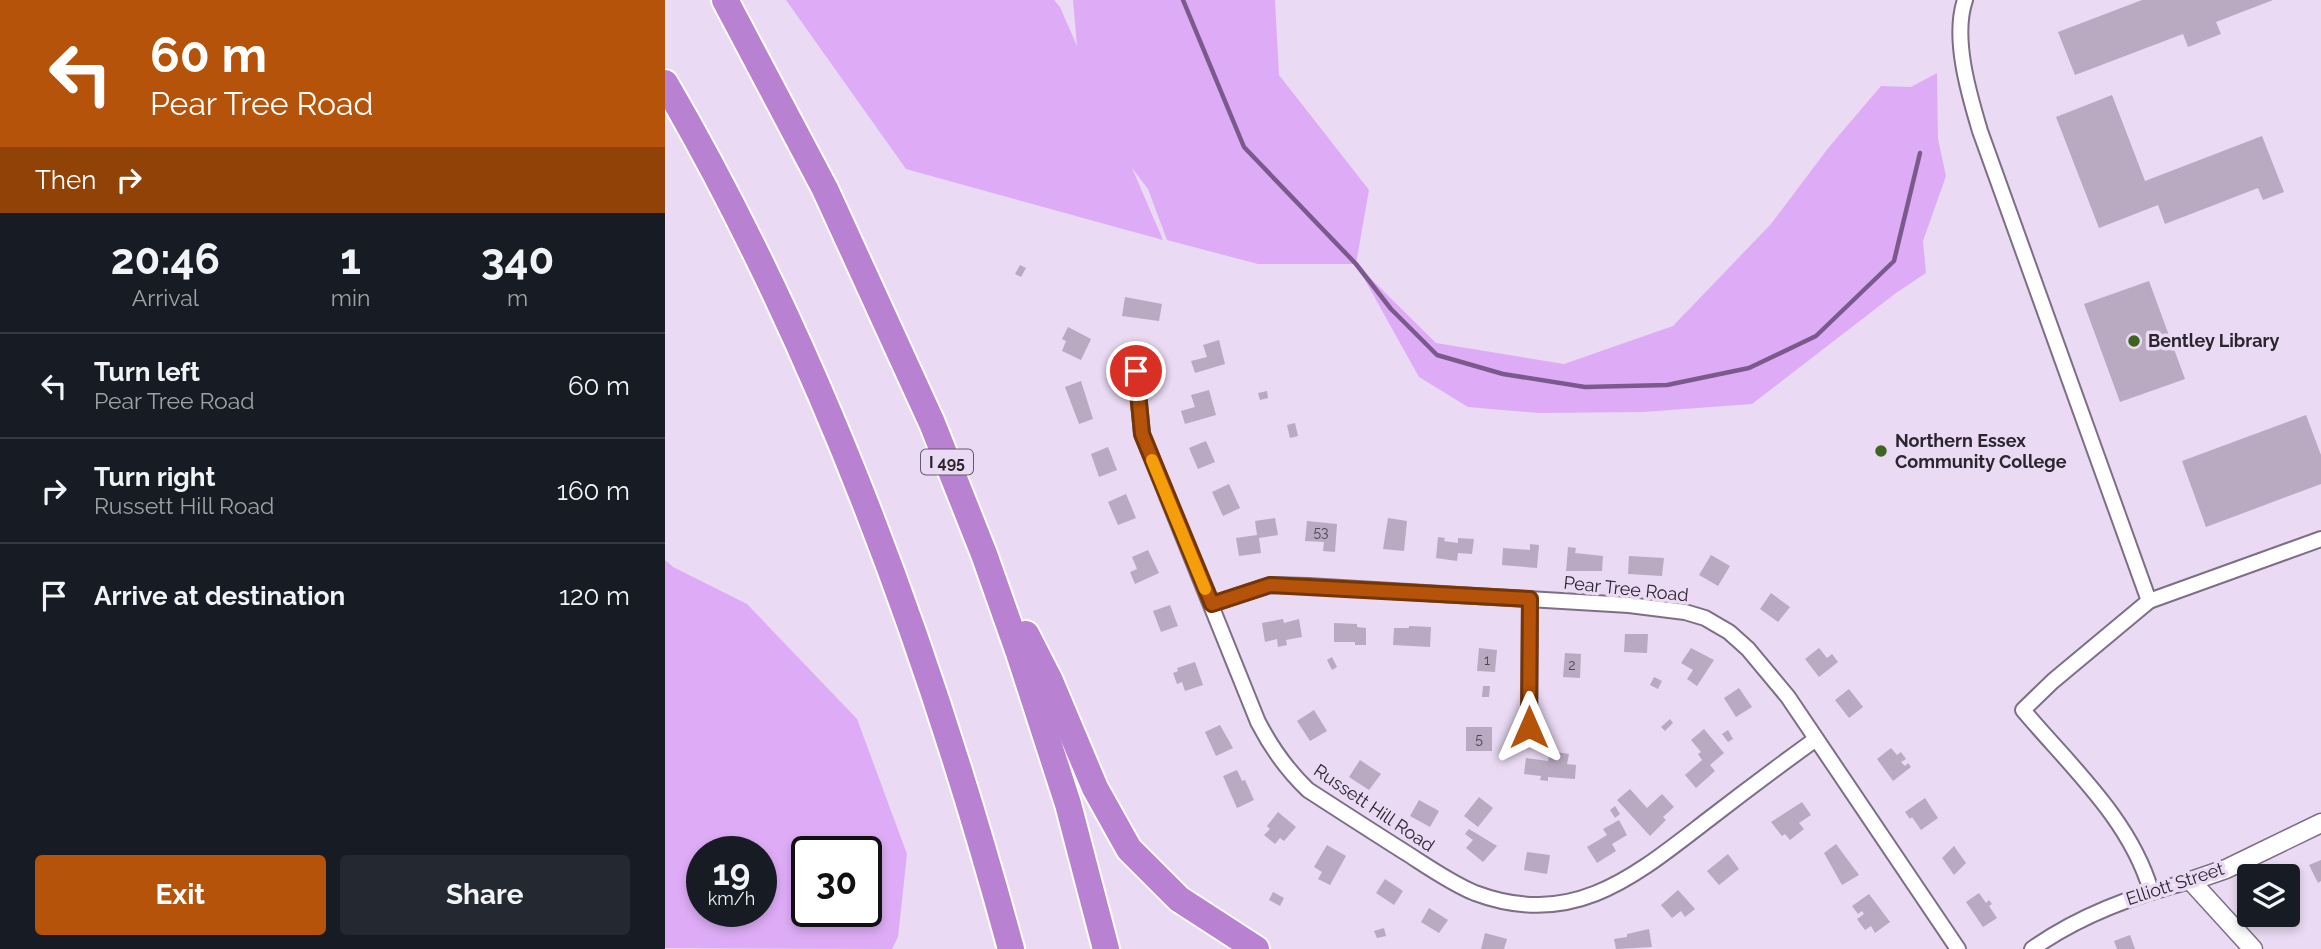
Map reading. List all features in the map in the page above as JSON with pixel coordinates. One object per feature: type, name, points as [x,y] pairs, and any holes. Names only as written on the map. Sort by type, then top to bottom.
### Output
[{"type":"highway","name":"I 495","points":[[725,0],[825,189],[932,423],[984,554],[1067,804],[1106,949]]},
{"type":"highway","points":[[665,83],[731,205],[791,329],[850,464],[932,683],[978,828],[1011,949]]},
{"type":"highway","points":[[984,554],[1051,681],[1095,788],[1129,849],[1179,899],[1256,949]]},
{"type":"street","points":[[1965,0],[1961,11],[1961,42],[1970,96],[1980,131],[2149,601]]},
{"type":"street","name":"Russett Hill Road","points":[[1136,371],[1142,434],[1258,722],[1273,751],[1308,790],[1474,893],[1504,902],[1531,906],[1556,905],[1596,895],[1625,881],[1816,739]]},
{"type":"street","points":[[2151,891],[2143,866],[2121,827],[2023,709],[2149,601],[2321,539]]},
{"type":"street","name":"Pear Tree Road","points":[[1212,604],[1270,585],[1650,608],[1685,612],[1705,618],[1729,632],[1748,649],[1788,697],[1958,949]]},
{"type":"street","points":[[1529,727],[1530,599]]},
{"type":"street","name":"Elliott Street","points":[[2032,949],[2099,910],[2151,891],[2226,869],[2321,823]]},
{"type":"street","points":[[2191,881],[2253,949]]},
{"type":"shaded area","points":[[786,0],[1054,0],[1060,7],[1077,46],[1073,0],[1275,0],[1279,75],[1369,190],[1356,264],[1258,264],[1167,240],[1148,189],[1132,168],[1163,240],[906,169]]},
{"type":"shaded area","points":[[1937,73],[1938,139],[1946,176],[1923,241],[1926,273],[1752,404],[1643,412],[1539,413],[1468,407],[1419,377],[1356,264],[1436,343],[1564,364],[1673,326],[1771,224],[1829,147],[1881,86],[1911,87]]},
{"type":"shaded area","points":[[665,560],[673,567],[747,604],[857,719],[907,854],[898,937],[892,949],[665,948]]},
{"type":"building","points":[[2142,0],[2273,0],[2216,22],[2221,34],[2188,47],[2183,34],[2075,75],[2058,32]]},
{"type":"building","points":[[2112,95],[2145,181],[2262,136],[2284,192],[2263,200],[2258,188],[2165,224],[2158,205],[2099,228],[2056,117]]},
{"type":"building","points":[[1020,265],[1026,268],[1021,277],[1015,274]]},
{"type":"building","name":"Bentley Library","points":[[2149,281],[2185,379],[2120,402],[2084,304]]},
{"type":"building","points":[[1125,297],[1162,304],[1159,321],[1122,316]]},
{"type":"building","points":[[1068,327],[1091,339],[1081,360],[1062,351],[1066,341],[1062,339]]},
{"type":"building","points":[[1219,340],[1225,364],[1195,373],[1191,361],[1207,357],[1203,345]]},
{"type":"building","points":[[1081,381],[1093,419],[1079,424],[1065,387]]},
{"type":"building","points":[[1209,390],[1216,415],[1185,424],[1181,411],[1195,407],[1191,395]]},
{"type":"building","points":[[1267,391],[1268,398],[1260,400],[1258,393]]},
{"type":"building","points":[[2306,415],[2321,455],[2321,484],[2206,527],[2182,461]]},
{"type":"building","points":[[1295,423],[1298,436],[1290,438],[1287,425]]},
{"type":"building","points":[[1206,441],[1215,462],[1198,469],[1189,448]]},
{"type":"building","points":[[1108,447],[1117,470],[1099,477],[1091,454]]},
{"type":"building","points":[[1229,484],[1240,508],[1223,516],[1212,492]]},
{"type":"building","points":[[1126,494],[1136,518],[1118,525],[1108,502]]},
{"type":"building","points":[[1275,518],[1278,535],[1259,538],[1261,553],[1239,556],[1236,538],[1257,535],[1255,521]]},
{"type":"building","points":[[1388,518],[1407,521],[1404,551],[1383,549]]},
{"type":"building","points":[[1307,521],[1337,524],[1335,552],[1323,551],[1324,542],[1305,541]]},
{"type":"building","points":[[1438,537],[1445,538],[1444,541],[1458,543],[1458,538],[1474,539],[1472,554],[1458,553],[1457,561],[1436,558]]},
{"type":"building","points":[[1530,544],[1539,545],[1537,568],[1502,565],[1503,548],[1530,550]]},
{"type":"building","points":[[1568,547],[1576,548],[1575,553],[1603,556],[1602,571],[1566,571]]},
{"type":"building","points":[[1148,550],[1159,573],[1135,584],[1130,572],[1137,569],[1132,557]]},
{"type":"building","points":[[1711,555],[1730,566],[1718,586],[1699,575]]},
{"type":"building","points":[[1629,556],[1664,558],[1662,576],[1628,574]]},
{"type":"building","points":[[1771,593],[1790,607],[1778,622],[1760,609]]},
{"type":"building","points":[[1170,605],[1178,626],[1161,632],[1153,611]]},
{"type":"building","points":[[1283,619],[1284,623],[1299,619],[1302,637],[1286,640],[1287,645],[1278,647],[1277,639],[1265,642],[1262,623]]},
{"type":"building","points":[[1334,623],[1357,624],[1357,627],[1366,628],[1366,645],[1334,642]]},
{"type":"building","points":[[1431,627],[1430,647],[1393,645],[1394,628]]},
{"type":"building","points":[[1625,634],[1648,634],[1647,653],[1624,652]]},
{"type":"building","points":[[1479,648],[1497,650],[1495,672],[1477,671]]},
{"type":"building","points":[[1691,648],[1714,660],[1697,686],[1687,679],[1693,670],[1681,663]]},
{"type":"building","points":[[1819,648],[1827,658],[1832,654],[1838,662],[1819,677],[1805,659]]},
{"type":"building","points":[[1565,653],[1581,654],[1580,678],[1563,677]]},
{"type":"building","points":[[1332,657],[1337,667],[1332,670],[1327,660]]},
{"type":"building","points":[[1195,662],[1203,685],[1185,691],[1182,682],[1177,684],[1173,673],[1178,671],[1177,668]]},
{"type":"building","points":[[1654,677],[1662,681],[1658,689],[1650,685]]},
{"type":"building","points":[[1483,686],[1490,686],[1489,697],[1482,697]]},
{"type":"building","points":[[1739,688],[1752,707],[1736,717],[1724,698]]},
{"type":"building","points":[[1849,689],[1863,707],[1849,718],[1835,700]]},
{"type":"building","points":[[1314,710],[1327,731],[1310,741],[1297,721]]},
{"type":"building","points":[[1670,719],[1673,723],[1665,731],[1661,727]]},
{"type":"building","points":[[1220,725],[1233,748],[1216,756],[1205,732]]},
{"type":"building","points":[[1466,727],[1492,727],[1492,751],[1466,751]]},
{"type":"building","points":[[1704,729],[1724,753],[1710,765],[1715,771],[1696,788],[1685,775],[1702,760],[1698,754],[1701,752],[1691,740]]},
{"type":"building","points":[[1728,730],[1733,739],[1728,742],[1722,734]]},
{"type":"building","points":[[1891,748],[1897,755],[1901,752],[1906,759],[1901,762],[1905,766],[1908,763],[1911,767],[1893,781],[1877,759]]},
{"type":"building","points":[[1550,751],[1569,754],[1567,764],[1576,765],[1575,779],[1548,777],[1548,781],[1540,780],[1541,776],[1524,774],[1526,758],[1548,761]]},
{"type":"building","points":[[1360,760],[1381,774],[1369,790],[1349,777]]},
{"type":"building","points":[[1237,770],[1254,800],[1237,808],[1223,776]]},
{"type":"building","points":[[1630,789],[1647,808],[1662,794],[1674,807],[1663,817],[1666,820],[1650,836],[1617,800]]},
{"type":"building","points":[[1479,797],[1493,808],[1478,827],[1464,816]]},
{"type":"building","points":[[1925,798],[1938,818],[1921,830],[1905,812]]},
{"type":"building","points":[[1419,800],[1439,811],[1430,827],[1410,816]]},
{"type":"building","points":[[1802,802],[1811,815],[1799,823],[1804,829],[1790,840],[1785,834],[1782,836],[1771,822]]},
{"type":"building","points":[[1615,806],[1620,814],[1615,818],[1610,810]]},
{"type":"building","points":[[1278,812],[1296,827],[1284,841],[1280,838],[1275,844],[1264,835],[1270,829],[1267,826]]},
{"type":"building","points":[[1619,820],[1627,835],[1612,844],[1616,851],[1597,863],[1587,847],[1607,835],[1603,829]]},
{"type":"building","points":[[1469,829],[1497,846],[1483,862],[1466,848],[1473,840],[1465,834]]},
{"type":"building","points":[[1836,844],[1859,875],[1842,885],[1824,853]]},
{"type":"building","points":[[1327,845],[1346,856],[1330,885],[1318,879],[1322,872],[1314,867]]},
{"type":"building","points":[[1954,846],[1966,863],[1954,875],[1942,858]]},
{"type":"building","points":[[1527,852],[1550,855],[1547,874],[1524,870]]},
{"type":"building","points":[[1728,854],[1739,869],[1719,885],[1707,871]]},
{"type":"building","points":[[2321,860],[2321,881],[2318,883],[2309,865]]},
{"type":"building","points":[[1385,879],[1403,891],[1394,905],[1376,893]]},
{"type":"building","points":[[1678,890],[1695,909],[1685,917],[1681,911],[1672,918],[1661,905]]},
{"type":"building","points":[[1273,892],[1284,898],[1280,906],[1269,900]]},
{"type":"building","points":[[1979,893],[1986,903],[1989,900],[1992,904],[1989,906],[1997,918],[1983,927],[1966,902]]},
{"type":"building","points":[[1869,894],[1890,922],[1875,933],[1871,926],[1865,930],[1857,919],[1864,914],[1862,911],[1858,914],[1852,906]]},
{"type":"building","points":[[1429,908],[1448,920],[1439,933],[1421,922]]},
{"type":"building","points":[[1384,928],[1386,936],[1377,938],[1374,931]]},
{"type":"building","points":[[1649,929],[1652,947],[1616,949],[1614,939]]},
{"type":"building","points":[[1485,933],[1507,939],[1504,949],[1481,949]]},
{"type":"building","points":[[2130,935],[2135,949],[2117,949],[2114,941]]},
{"type":"waterway","points":[[1183,0],[1244,147],[1356,264],[1391,309],[1437,355],[1503,374],[1585,387],[1667,385],[1749,368],[1816,336],[1894,261],[1920,153]]},
{"type":"slow traffic","points":[[1152,460],[1205,589]]},
{"type":"place","name":"Bentley Library","points":[[2134,341]]},
{"type":"place","name":"Northern Essex Community College","points":[[1881,451]]},
{"type":"route","points":[[1136,371],[1142,434],[1212,604],[1270,585],[1530,599],[1529,727]]}]
